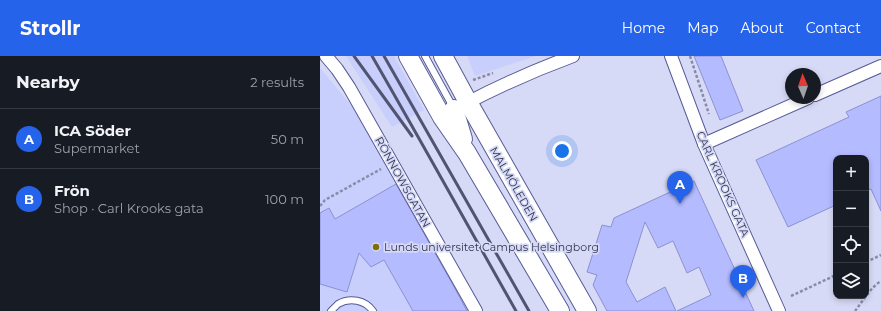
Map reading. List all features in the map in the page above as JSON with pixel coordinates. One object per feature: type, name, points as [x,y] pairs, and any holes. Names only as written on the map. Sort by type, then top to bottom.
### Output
[{"type":"main road","name":"MALMÖLEDEN","points":[[408,56],[442,117],[467,153],[560,311]]},
{"type":"main road","name":"MALMÖLEDEN","points":[[443,56],[461,105],[587,311]]},
{"type":"main road","name":"MALMÖLEDEN","points":[[461,105],[467,153]]},
{"type":"street","name":"RÖNNOWSGATAN","points":[[326,56],[349,87],[476,311]]},
{"type":"street","points":[[461,105],[512,81],[573,56]]},
{"type":"street","name":"CARL KROOKS GATA","points":[[671,56],[704,144],[779,311]]},
{"type":"street","points":[[821,92],[881,66]]},
{"type":"street","points":[[704,144],[794,104]]},
{"type":"lane","points":[[425,56],[461,105]]},
{"type":"lane","points":[[331,311],[342,302],[355,300],[363,302],[373,311]]},
{"type":"path","points":[[471,81],[500,71]]},
{"type":"path","points":[[320,206],[325,200],[383,168]]},
{"type":"path","points":[[869,261],[881,255]]},
{"type":"path","points":[[791,296],[833,277]]},
{"type":"path","points":[[856,311],[876,284],[881,281]]},
{"type":"shaded area","points":[[346,56],[394,56],[424,110],[392,127]]},
{"type":"shaded area","points":[[467,56],[536,56],[475,76]]},
{"type":"shaded area","name":"Lunds universitet Campus Helsingborg","points":[[320,68],[355,110],[398,183],[467,311],[320,311]]},
{"type":"building","points":[[694,56],[721,56],[743,111],[720,120]]},
{"type":"building","points":[[881,96],[881,211],[871,189],[869,190],[869,155],[833,155],[833,206],[788,227],[756,160],[849,117],[846,112]]},
{"type":"building","points":[[694,181],[754,311],[677,311],[711,295],[699,267],[687,273],[673,241],[658,248],[645,222],[626,282],[637,302],[665,287],[676,311],[607,311],[593,285],[597,275],[587,272],[602,225],[611,227],[614,218]]},
{"type":"building","points":[[396,184],[467,311],[413,311],[384,260],[371,267],[359,253],[347,292],[320,284],[320,213],[329,208],[335,219]]},
{"type":"railway","points":[[354,56],[412,136]]},
{"type":"railway","points":[[372,56],[516,311]]},
{"type":"railway","points":[[384,56],[529,311]]},
{"type":"place","name":"ICA Söder","points":[[680,204]]},
{"type":"place","name":"Lunds universitet Campus Helsingborg","points":[[376,247]]},
{"type":"place","name":"Frön","points":[[743,298]]}]
